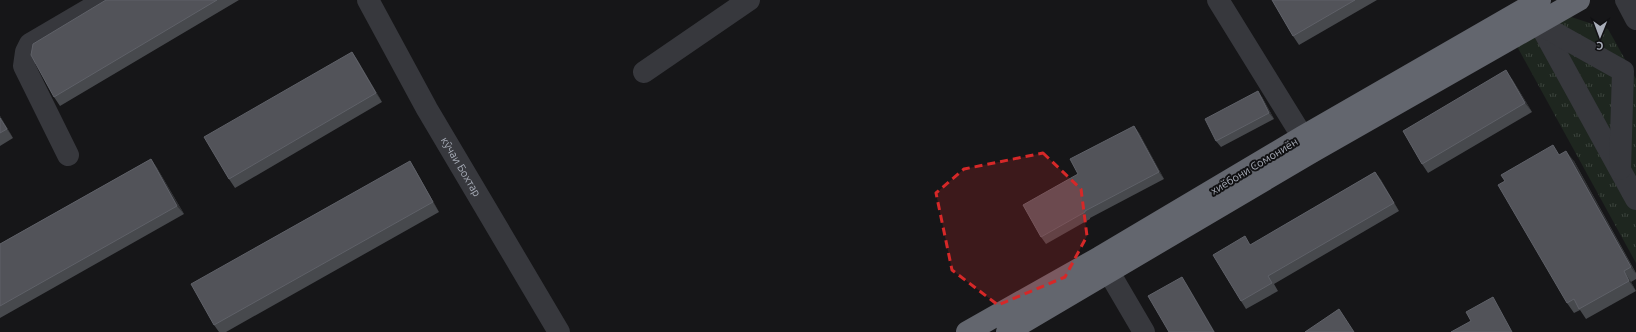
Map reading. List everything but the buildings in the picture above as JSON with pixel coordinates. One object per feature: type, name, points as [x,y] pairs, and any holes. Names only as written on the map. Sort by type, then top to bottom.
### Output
[{"type":"highway","name":"хиёбони Сомониён","points":[[1007,332],[1105,265],[1307,145],[1537,13],[1578,0]]},
{"type":"highway","name":"хиёбони Сомониён","points":[[967,332],[1105,265]]},
{"type":"street","points":[[68,155],[24,66],[26,52],[30,44],[105,0]]},
{"type":"street","name":"кӯчаи Бохтар","points":[[368,0],[427,109],[559,332]]},
{"type":"street","points":[[644,72],[749,0]]},
{"type":"street","points":[[1218,0],[1307,145]]},
{"type":"street","points":[[1626,0],[1636,19]]},
{"type":"street","points":[[1537,13],[1623,71],[1628,174]]},
{"type":"street","points":[[1537,13],[1628,174],[1636,199]]},
{"type":"street","points":[[1105,265],[1144,332]]},
{"type":"highlighted area","points":[[1043,153],[1081,189],[1087,236],[1065,277],[998,305],[952,270],[936,193],[964,169]]},
{"type":"green space","points":[[1562,14],[1608,29],[1636,79],[1636,263],[1513,39]]}]
